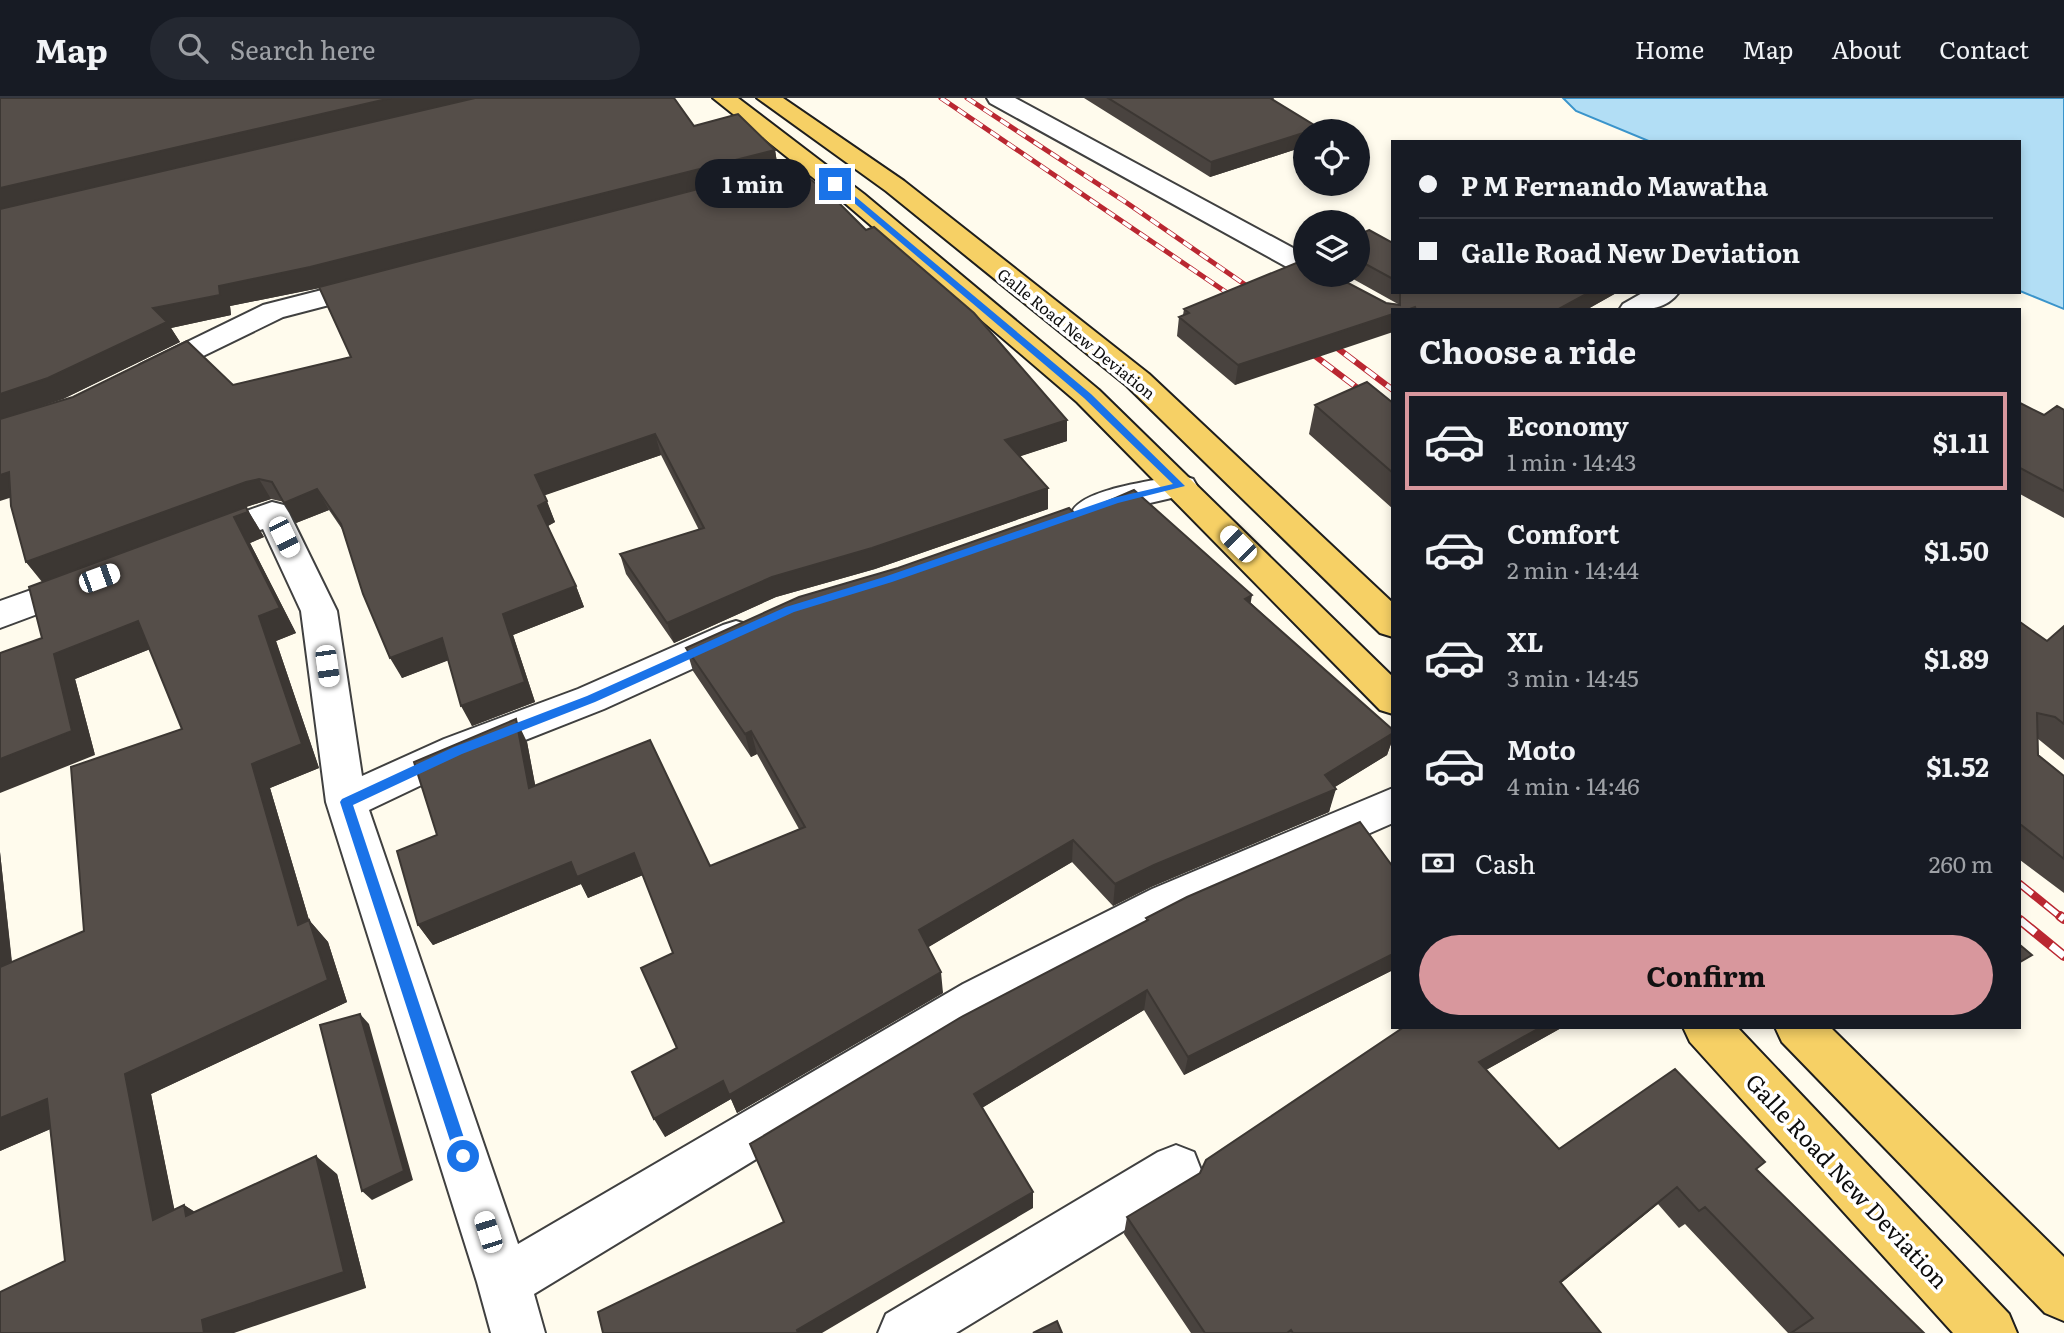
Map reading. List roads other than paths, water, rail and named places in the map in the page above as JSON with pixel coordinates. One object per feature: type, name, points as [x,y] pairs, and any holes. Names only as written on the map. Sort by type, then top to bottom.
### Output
[{"type":"main road","points":[[724,98],[802,172],[855,199],[1088,396],[1391,698]]},
{"type":"main road","name":"Galle Road New Deviation","points":[[768,98],[895,186],[1138,380],[1391,622]]},
{"type":"main road","name":"Galle Road New Deviation","points":[[1708,1029],[1990,1333]]},
{"type":"main road","points":[[1800,1029],[2064,1294]]},
{"type":"street","points":[[998,98],[1293,259]]},
{"type":"street","points":[[124,384],[273,311],[392,280]]},
{"type":"street","points":[[1637,308],[1661,294]]},
{"type":"street","points":[[1060,522],[1116,500],[1181,486]]},
{"type":"street","points":[[168,552],[272,513],[319,611],[346,802],[504,1282],[518,1333]]},
{"type":"street","points":[[0,615],[117,571]]},
{"type":"street","points":[[346,802],[458,750],[591,699],[765,621]]},
{"type":"street","points":[[504,1282],[979,999],[1167,902],[1391,805]]},
{"type":"street","points":[[905,1333],[1176,1170]]},
{"type":"water","points":[[1563,98],[2064,98],[2064,309],[2021,291],[2021,140],[1646,140],[1576,111]]},
{"type":"railway","points":[[941,98],[1242,303]]},
{"type":"railway","points":[[967,98],[1127,203],[1260,295]]},
{"type":"railway","points":[[1324,338],[1391,388]]},
{"type":"railway","points":[[1302,346],[1391,413]]},
{"type":"railway","points":[[2021,885],[2062,918]]},
{"type":"railway","points":[[2060,916],[2064,919]]},
{"type":"railway","points":[[2021,921],[2064,956]]}]
